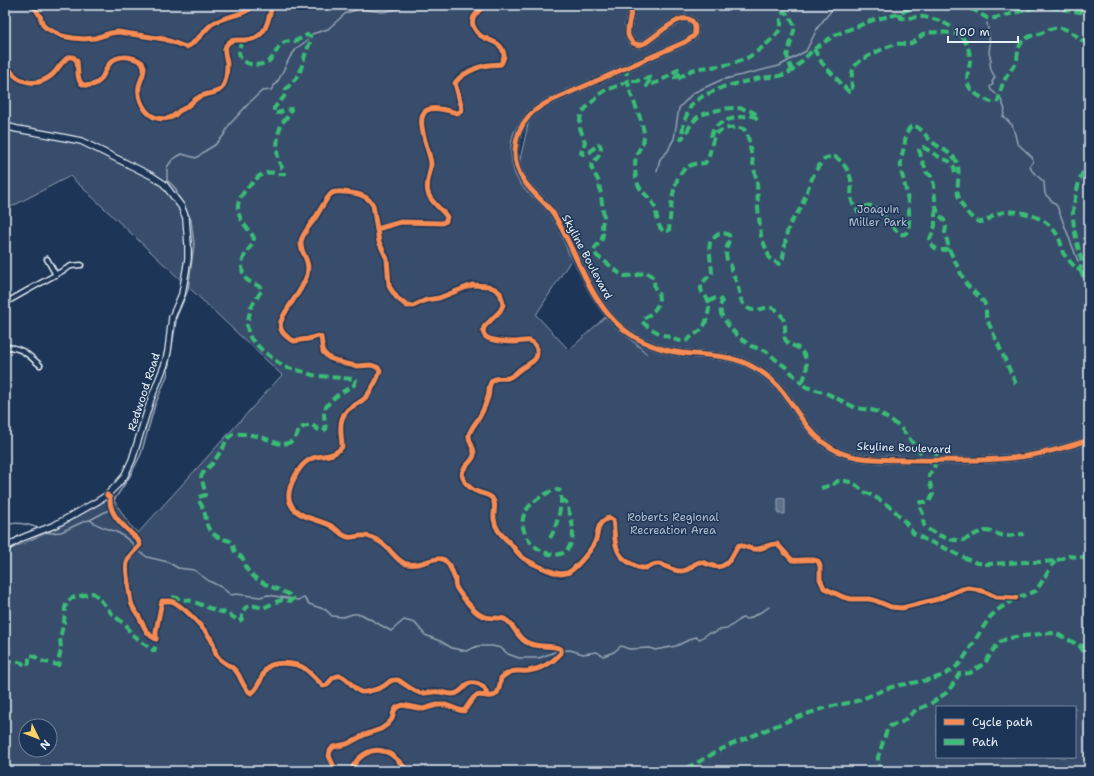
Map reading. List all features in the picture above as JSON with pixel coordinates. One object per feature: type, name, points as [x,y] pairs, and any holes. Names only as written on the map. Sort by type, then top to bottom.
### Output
[{"type":"main road","name":"Skyline Boulevard","points":[[633,5],[628,30],[629,39],[634,43],[645,43],[671,24],[681,19],[688,19],[693,23],[696,29],[694,36],[685,42],[546,103],[535,110],[524,123],[518,134],[515,150],[516,164],[521,177],[553,213],[595,297],[604,310],[618,324],[630,334],[656,347],[678,353],[729,358],[754,367],[769,377],[779,387],[810,430],[818,438],[843,454],[857,457],[893,460],[994,459],[1043,453],[1089,440]]},
{"type":"main road","name":"Redwood Road","points":[[5,126],[81,141],[152,176],[164,184],[181,206],[186,218],[188,259],[182,294],[172,317],[165,364],[151,399],[132,460],[124,477],[107,495],[98,501],[55,524],[22,538],[5,548]]},
{"type":"street","points":[[47,259],[56,275]]},
{"type":"street","points":[[5,303],[72,266],[81,265]]},
{"type":"street","points":[[5,347],[21,350],[40,366]]},
{"type":"green space","points":[[5,5],[1089,5],[1089,771],[5,771],[5,552],[63,525],[112,497],[129,524],[138,533],[282,375],[70,176],[5,210],[5,124],[7,122],[5,120]],"holes":[[[531,111],[517,173],[560,225],[608,314],[647,354],[605,317],[569,350],[536,315],[571,260],[553,218],[522,186],[516,177],[512,165],[512,137],[518,126]]]},
{"type":"shaded area","points":[[778,498],[785,499],[785,514],[778,514]]},
{"type":"waterway","points":[[312,34],[328,29],[346,13],[360,9],[383,12],[393,10],[404,5]]},
{"type":"waterway","points":[[657,171],[660,159],[668,151],[674,139],[679,108],[693,93],[721,80],[779,66],[806,51],[818,27],[837,5]]},
{"type":"waterway","points":[[987,23],[990,43],[989,53],[991,70],[995,77],[992,82],[993,84],[990,87],[996,94]]},
{"type":"waterway","points":[[46,532],[61,532],[90,520],[114,507],[114,500],[130,476],[141,454],[155,405],[167,376],[177,316],[188,290],[194,244],[191,220],[178,196],[176,189],[167,180],[167,167],[173,159],[182,154],[196,158],[215,145],[224,135],[229,125],[251,101],[262,91],[271,90],[279,79],[290,57],[298,47],[308,40]]},
{"type":"waterway","points":[[1001,99],[1005,109],[1003,116],[1012,125],[1017,143],[1032,157],[1033,162],[1030,166],[1032,171],[1044,182],[1045,194],[1057,206],[1078,261]]},
{"type":"waterway","points":[[1084,272],[1089,277]]},
{"type":"waterway","points":[[90,520],[120,534],[135,546]]},
{"type":"waterway","points":[[5,525],[13,523],[30,525],[38,528]]},
{"type":"waterway","points":[[140,552],[147,557],[168,562],[178,568],[194,570],[231,595],[236,594],[260,597],[268,595],[298,600],[304,598],[309,604],[326,610],[332,616],[343,617],[353,614],[361,614],[391,631],[404,620],[415,623],[425,635],[452,648],[466,651],[478,646],[492,646],[501,648],[508,654],[519,658],[539,658],[557,651],[570,650],[583,654],[597,652],[603,656],[614,652],[621,646],[629,649],[650,648],[655,650],[676,646],[695,637],[700,639],[709,633],[715,633],[718,630],[727,629],[742,618],[749,619],[769,607]]},
{"type":"marked path","points":[[711,137],[712,132],[722,122],[747,116],[758,117],[755,113],[740,108],[717,110],[703,114],[693,121],[681,139],[684,122],[692,104],[703,96],[723,87],[760,78],[786,74],[792,71],[814,49],[835,35],[873,20],[899,14],[916,5]]},
{"type":"marked path","points":[[947,5],[974,10],[987,18],[995,18],[1044,6],[1089,12]]},
{"type":"marked path","points":[[792,71],[787,56],[795,27],[789,16],[784,12],[781,16],[781,25],[778,33],[761,49],[743,60],[725,65],[699,68],[686,73],[677,80],[675,78],[680,72],[680,69],[678,69],[661,81],[647,86],[652,77],[637,81],[628,81],[600,94],[581,114],[580,121],[580,128],[585,142],[581,153],[583,154],[590,152],[598,144],[601,148],[598,157],[591,167],[599,182],[604,217],[602,225],[602,239],[595,248],[594,252],[598,257],[625,276],[637,275],[646,272],[652,276],[659,300],[654,311],[642,321],[658,333],[685,341],[702,329],[707,317],[709,303],[701,287],[704,281],[712,273],[709,249],[711,242],[719,234],[724,233],[729,235],[730,239],[727,246],[726,257],[737,283],[742,302],[749,309],[756,310],[771,308],[780,313],[785,324],[784,335],[786,341],[801,350],[805,356],[807,368],[802,384],[806,387],[826,393],[856,408],[878,412],[900,427],[921,453]]},
{"type":"marked path","points":[[899,14],[901,18],[921,17],[936,20],[957,31],[966,43],[969,50],[970,62],[967,77],[968,85],[972,91],[993,103],[998,101],[1003,83],[1016,62],[1022,42],[1026,39],[1055,28],[1068,30],[1083,41],[1087,40],[1089,35]]},
{"type":"marked path","points":[[814,49],[822,63],[849,92],[852,90],[853,68],[862,60],[874,53],[896,44],[912,43],[922,35],[931,32],[961,35]]},
{"type":"marked path","points":[[172,597],[192,601],[217,611],[227,613],[239,621],[242,619],[242,613],[245,608],[251,605],[263,608],[282,600],[291,601],[293,598],[290,595],[255,578],[245,567],[243,559],[234,550],[232,542],[219,538],[210,531],[203,508],[199,501],[199,497],[205,495],[201,477],[223,448],[227,439],[233,434],[255,436],[284,444],[291,442],[303,427],[312,425],[323,431],[326,429],[324,413],[328,404],[336,396],[354,385],[356,380],[312,375],[284,367],[262,350],[251,339],[248,332],[247,325],[251,307],[262,290],[261,287],[248,280],[243,274],[243,261],[254,238],[240,217],[238,212],[239,202],[244,191],[261,175],[269,173],[284,174],[278,159],[278,140],[281,125],[291,109],[274,113],[274,108],[284,97],[286,89],[299,75],[311,39],[310,36],[307,35],[296,41],[284,42],[270,60],[266,63],[256,65],[247,63],[240,57],[239,50],[242,40]]},
{"type":"marked path","points":[[627,67],[629,89],[641,121],[644,134],[643,142],[635,160],[636,178],[640,188],[653,204],[660,228],[666,232],[669,230],[671,204],[675,185],[683,170],[691,165],[705,163],[709,156],[714,137],[718,132],[729,128],[743,129],[746,131],[748,137],[757,183],[761,236],[770,259],[779,264],[782,262],[789,226],[801,207],[817,168],[826,158],[829,157],[838,159],[843,163],[847,170],[851,180],[851,199],[858,212],[867,206],[872,206],[877,209],[898,232],[902,234],[906,233],[909,223],[909,208],[907,193],[901,172],[901,161],[907,132],[909,128],[915,126],[920,129],[932,142],[953,156],[955,159],[958,168],[958,195],[967,213],[972,218],[978,222],[982,222],[1002,212],[1012,211],[1028,214],[1042,220],[1055,232],[1060,240],[1064,254],[1076,268],[1080,270],[1082,262],[1075,234],[1073,211],[1080,179],[1089,161]]},
{"type":"marked path","points":[[955,173],[954,167],[949,161],[923,147],[920,148],[919,150],[926,172],[931,176],[934,185],[936,207],[938,213],[944,220],[949,249],[966,284],[984,302],[989,324],[1016,384]]},
{"type":"marked path","points":[[936,209],[935,226],[930,239],[932,246],[940,250],[949,249]]},
{"type":"marked path","points":[[1080,270],[1089,284]]},
{"type":"marked path","points":[[709,302],[715,298],[719,298],[722,302],[720,306],[721,314],[730,328],[751,346],[766,351],[787,368],[802,384]]},
{"type":"marked path","points":[[1089,341],[1089,364]]},
{"type":"marked path","points":[[937,448],[934,468],[929,475],[933,494],[929,502],[921,502],[919,504],[923,514],[923,522],[925,527],[934,533],[957,540],[966,539],[986,531],[1005,536],[1024,534]]},
{"type":"marked path","points":[[821,488],[832,485],[838,481],[850,482],[864,492],[886,504],[897,513],[913,533],[977,563],[989,564],[1055,561],[1069,556],[1089,558]]},
{"type":"marked path","points":[[561,491],[555,490],[541,497],[534,502],[524,514],[523,527],[528,539],[538,548],[549,554],[560,554],[569,547],[573,532],[572,521],[566,502],[561,499]]},
{"type":"marked path","points":[[550,538],[558,518],[561,506],[561,496]]},
{"type":"marked path","points":[[675,771],[694,764],[731,745],[800,716],[832,706],[856,701],[892,687],[929,680],[947,673],[962,661],[990,617],[1016,598],[1036,591],[1055,561]]},
{"type":"marked path","points":[[5,662],[18,662],[27,666],[30,655],[41,661],[58,665],[60,663],[59,658],[61,650],[60,637],[67,602],[72,598],[93,593],[112,614],[127,626],[130,633],[154,651],[156,645],[156,635]]},
{"type":"marked path","points":[[883,771],[878,764],[878,757],[887,730],[890,726],[902,722],[916,710],[930,704],[946,693],[959,674],[970,673],[985,663],[998,643],[1015,637],[1055,633],[1079,645],[1089,648]]},
{"type":"marked path","points":[[1079,645],[1089,656]]},
{"type":"cycle path","points":[[33,5],[40,16],[43,25],[62,36],[84,39],[95,38],[118,32],[164,39],[186,47],[193,43],[212,24],[245,12],[255,5]]},
{"type":"cycle path","points":[[5,60],[8,67],[18,78],[24,81],[38,82],[45,80],[52,75],[67,58],[73,57],[77,61],[80,82],[86,85],[92,85],[99,81],[108,65],[114,60],[127,57],[138,60],[144,66],[139,86],[139,96],[143,106],[149,114],[157,118],[171,118],[202,95],[217,92],[222,88],[227,74],[225,55],[226,45],[235,40],[250,40],[261,34],[267,24],[272,5]]},
{"type":"cycle path","points":[[377,229],[401,222],[442,223],[446,221],[447,217],[429,197],[427,189],[431,163],[423,133],[422,117],[425,112],[436,108],[457,113],[460,112],[462,109],[455,83],[470,71],[480,67],[501,64],[504,59],[501,47],[481,36],[473,27],[472,23],[474,16],[485,5]]},
{"type":"cycle path","points":[[633,5],[628,31],[629,38],[633,43],[644,44],[670,25],[684,19],[690,19],[694,24],[694,36],[685,42],[546,103],[533,112],[524,123],[515,148],[517,165],[524,181],[553,213],[596,297],[609,315],[624,330],[645,342],[670,351],[733,359],[757,369],[770,378],[780,388],[812,432],[827,446],[843,454],[887,460],[990,460],[1047,452],[1089,440]]},
{"type":"cycle path","points":[[336,771],[329,756],[333,747],[347,744],[364,735],[381,729],[392,719],[394,711],[397,707],[403,705],[423,709],[437,705],[446,705],[464,711],[474,697],[479,695],[495,695],[499,690],[501,678],[505,675],[514,671],[528,671],[542,667],[558,656],[561,653],[561,649],[526,642],[517,634],[509,622],[505,619],[487,617],[479,614],[473,609],[458,590],[452,571],[444,560],[439,558],[412,565],[403,563],[384,544],[375,539],[365,536],[346,536],[327,524],[301,514],[291,506],[289,494],[294,477],[301,467],[309,460],[334,454],[342,447],[342,419],[346,411],[362,401],[370,392],[380,370],[371,365],[357,366],[329,358],[323,352],[321,337],[318,336],[294,341],[286,336],[280,327],[283,316],[300,290],[307,275],[308,265],[301,246],[302,238],[327,198],[335,192],[358,194],[369,200],[373,205],[379,242],[387,259],[390,288],[397,298],[407,306],[413,306],[426,300],[439,298],[472,285],[488,286],[500,293],[503,305],[500,311],[484,327],[483,332],[485,336],[500,341],[530,341],[536,347],[537,354],[535,359],[514,375],[496,379],[491,382],[489,386],[489,395],[484,408],[469,435],[474,450],[474,455],[471,461],[464,468],[462,474],[465,482],[471,488],[492,498],[495,505],[494,519],[497,528],[525,559],[552,572],[561,574],[567,573],[587,554],[595,542],[600,525],[609,518],[613,520],[615,541],[619,553],[630,564],[642,568],[657,564],[682,571],[699,562],[719,567],[728,562],[739,545],[755,549],[777,544],[792,560],[818,561],[820,566],[820,579],[824,588],[851,599],[869,599],[891,607],[902,608],[938,599],[959,590],[968,588],[983,591],[996,597],[1016,598]]},
{"type":"cycle path","points":[[107,495],[110,498],[110,504],[114,515],[138,540],[140,545],[128,559],[126,566],[130,599],[131,604],[145,629],[149,635],[156,639]]},
{"type":"cycle path","points":[[156,639],[156,631],[162,601],[171,601],[182,608],[201,626],[213,643],[217,655],[222,661],[235,670],[248,691],[251,693],[256,689],[264,672],[269,666],[284,663],[304,668],[323,686],[327,685],[334,677],[340,676],[346,679],[361,692],[378,689],[390,681],[398,680],[420,693],[441,692],[455,694],[467,684],[475,683],[480,684],[486,691],[487,695]]},
{"type":"cycle path","points":[[351,771],[356,761],[360,757],[375,750],[389,753],[408,771]]},
{"type":"park label","name":"Joaquin Miller Park","points":[[878,215]]},
{"type":"park label","name":"Roberts Regional Recreation Area","points":[[673,523]]}]
